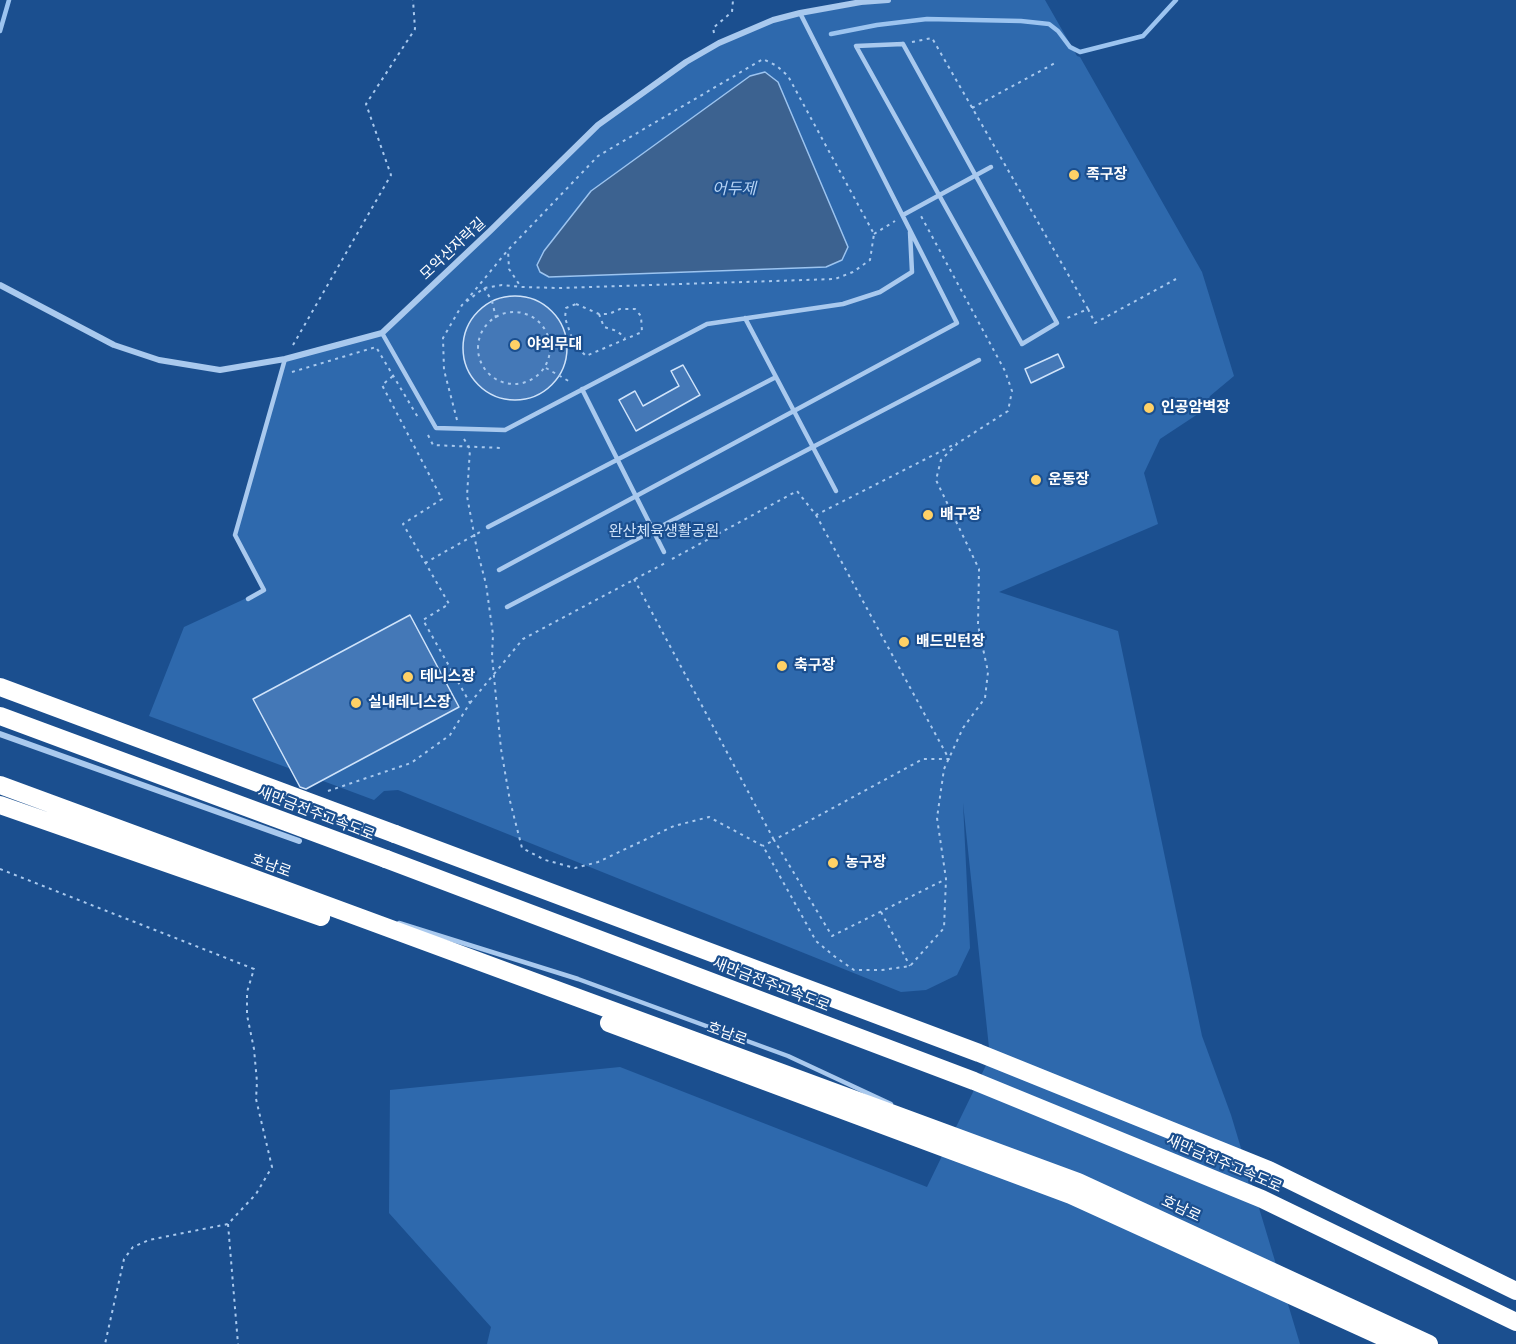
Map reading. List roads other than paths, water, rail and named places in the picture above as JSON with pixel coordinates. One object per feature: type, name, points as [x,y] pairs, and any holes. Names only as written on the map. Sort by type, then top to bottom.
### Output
[{"type":"highway","name":"새만금전주고속도로","points":[[0,687],[979,1053],[1269,1170],[1516,1291]]},
{"type":"highway","name":"새만금전주고속도로","points":[[0,716],[974,1081],[1262,1199],[1516,1322]]},
{"type":"highway","name":"호남로","points":[[0,785],[1077,1182],[1429,1344]]},
{"type":"highway","name":"호남로","points":[[0,805],[374,935],[1071,1195],[1398,1344]]},
{"type":"street","name":"모악산자락길","points":[[0,285],[114,345],[159,360],[220,370],[285,359],[382,333],[598,125],[686,63],[719,44],[772,20],[861,2],[888,0]]},
{"type":"street","points":[[0,734],[299,841]]},
{"type":"lane","points":[[499,570],[957,323],[800,13]]},
{"type":"lane","points":[[903,44],[975,175],[1058,323],[1022,344],[856,46],[903,44]]},
{"type":"lane","points":[[903,215],[991,167]]},
{"type":"lane","points":[[382,333],[436,428],[505,430],[707,324],[843,304],[880,292],[912,272],[910,229]]},
{"type":"lane","points":[[745,318],[836,490]]},
{"type":"lane","points":[[248,599],[264,590],[235,535],[285,359]]},
{"type":"lane","points":[[507,607],[979,360]]},
{"type":"lane","points":[[488,527],[776,377]]},
{"type":"lane","points":[[582,389],[664,552]]},
{"type":"lane","points":[[211,863],[355,909]]},
{"type":"lane","points":[[389,919],[578,980],[788,1056],[892,1105]]},
{"type":"lane","points":[[913,1114],[986,1148]]},
{"type":"water","name":"어두제","points":[[765,72],[778,82],[848,247],[842,260],[826,267],[549,277],[540,272],[537,265],[544,251],[591,191],[750,76]]},
{"type":"waterway","points":[[0,31],[9,0]]},
{"type":"waterway","points":[[831,34],[927,19],[1021,21],[1049,24],[1058,31],[1070,47],[1080,52],[1143,36],[1176,0]]},
{"type":"place","name":"족구장","points":[[1074,175]]},
{"type":"place","name":"야외무대","points":[[515,345]]},
{"type":"place","name":"인공암벽장","points":[[1149,408]]},
{"type":"place","name":"운동장","points":[[1036,480]]},
{"type":"place","name":"배구장","points":[[928,515]]},
{"type":"place","name":"배드민턴장","points":[[904,642]]},
{"type":"place","name":"축구장","points":[[782,666]]},
{"type":"place","name":"테니스장","points":[[408,677]]},
{"type":"place","name":"실내테니스장","points":[[356,703]]},
{"type":"place","name":"농구장","points":[[833,863]]},
{"type":"park label","name":"완산체육생활공원","points":[[664,532]]}]
